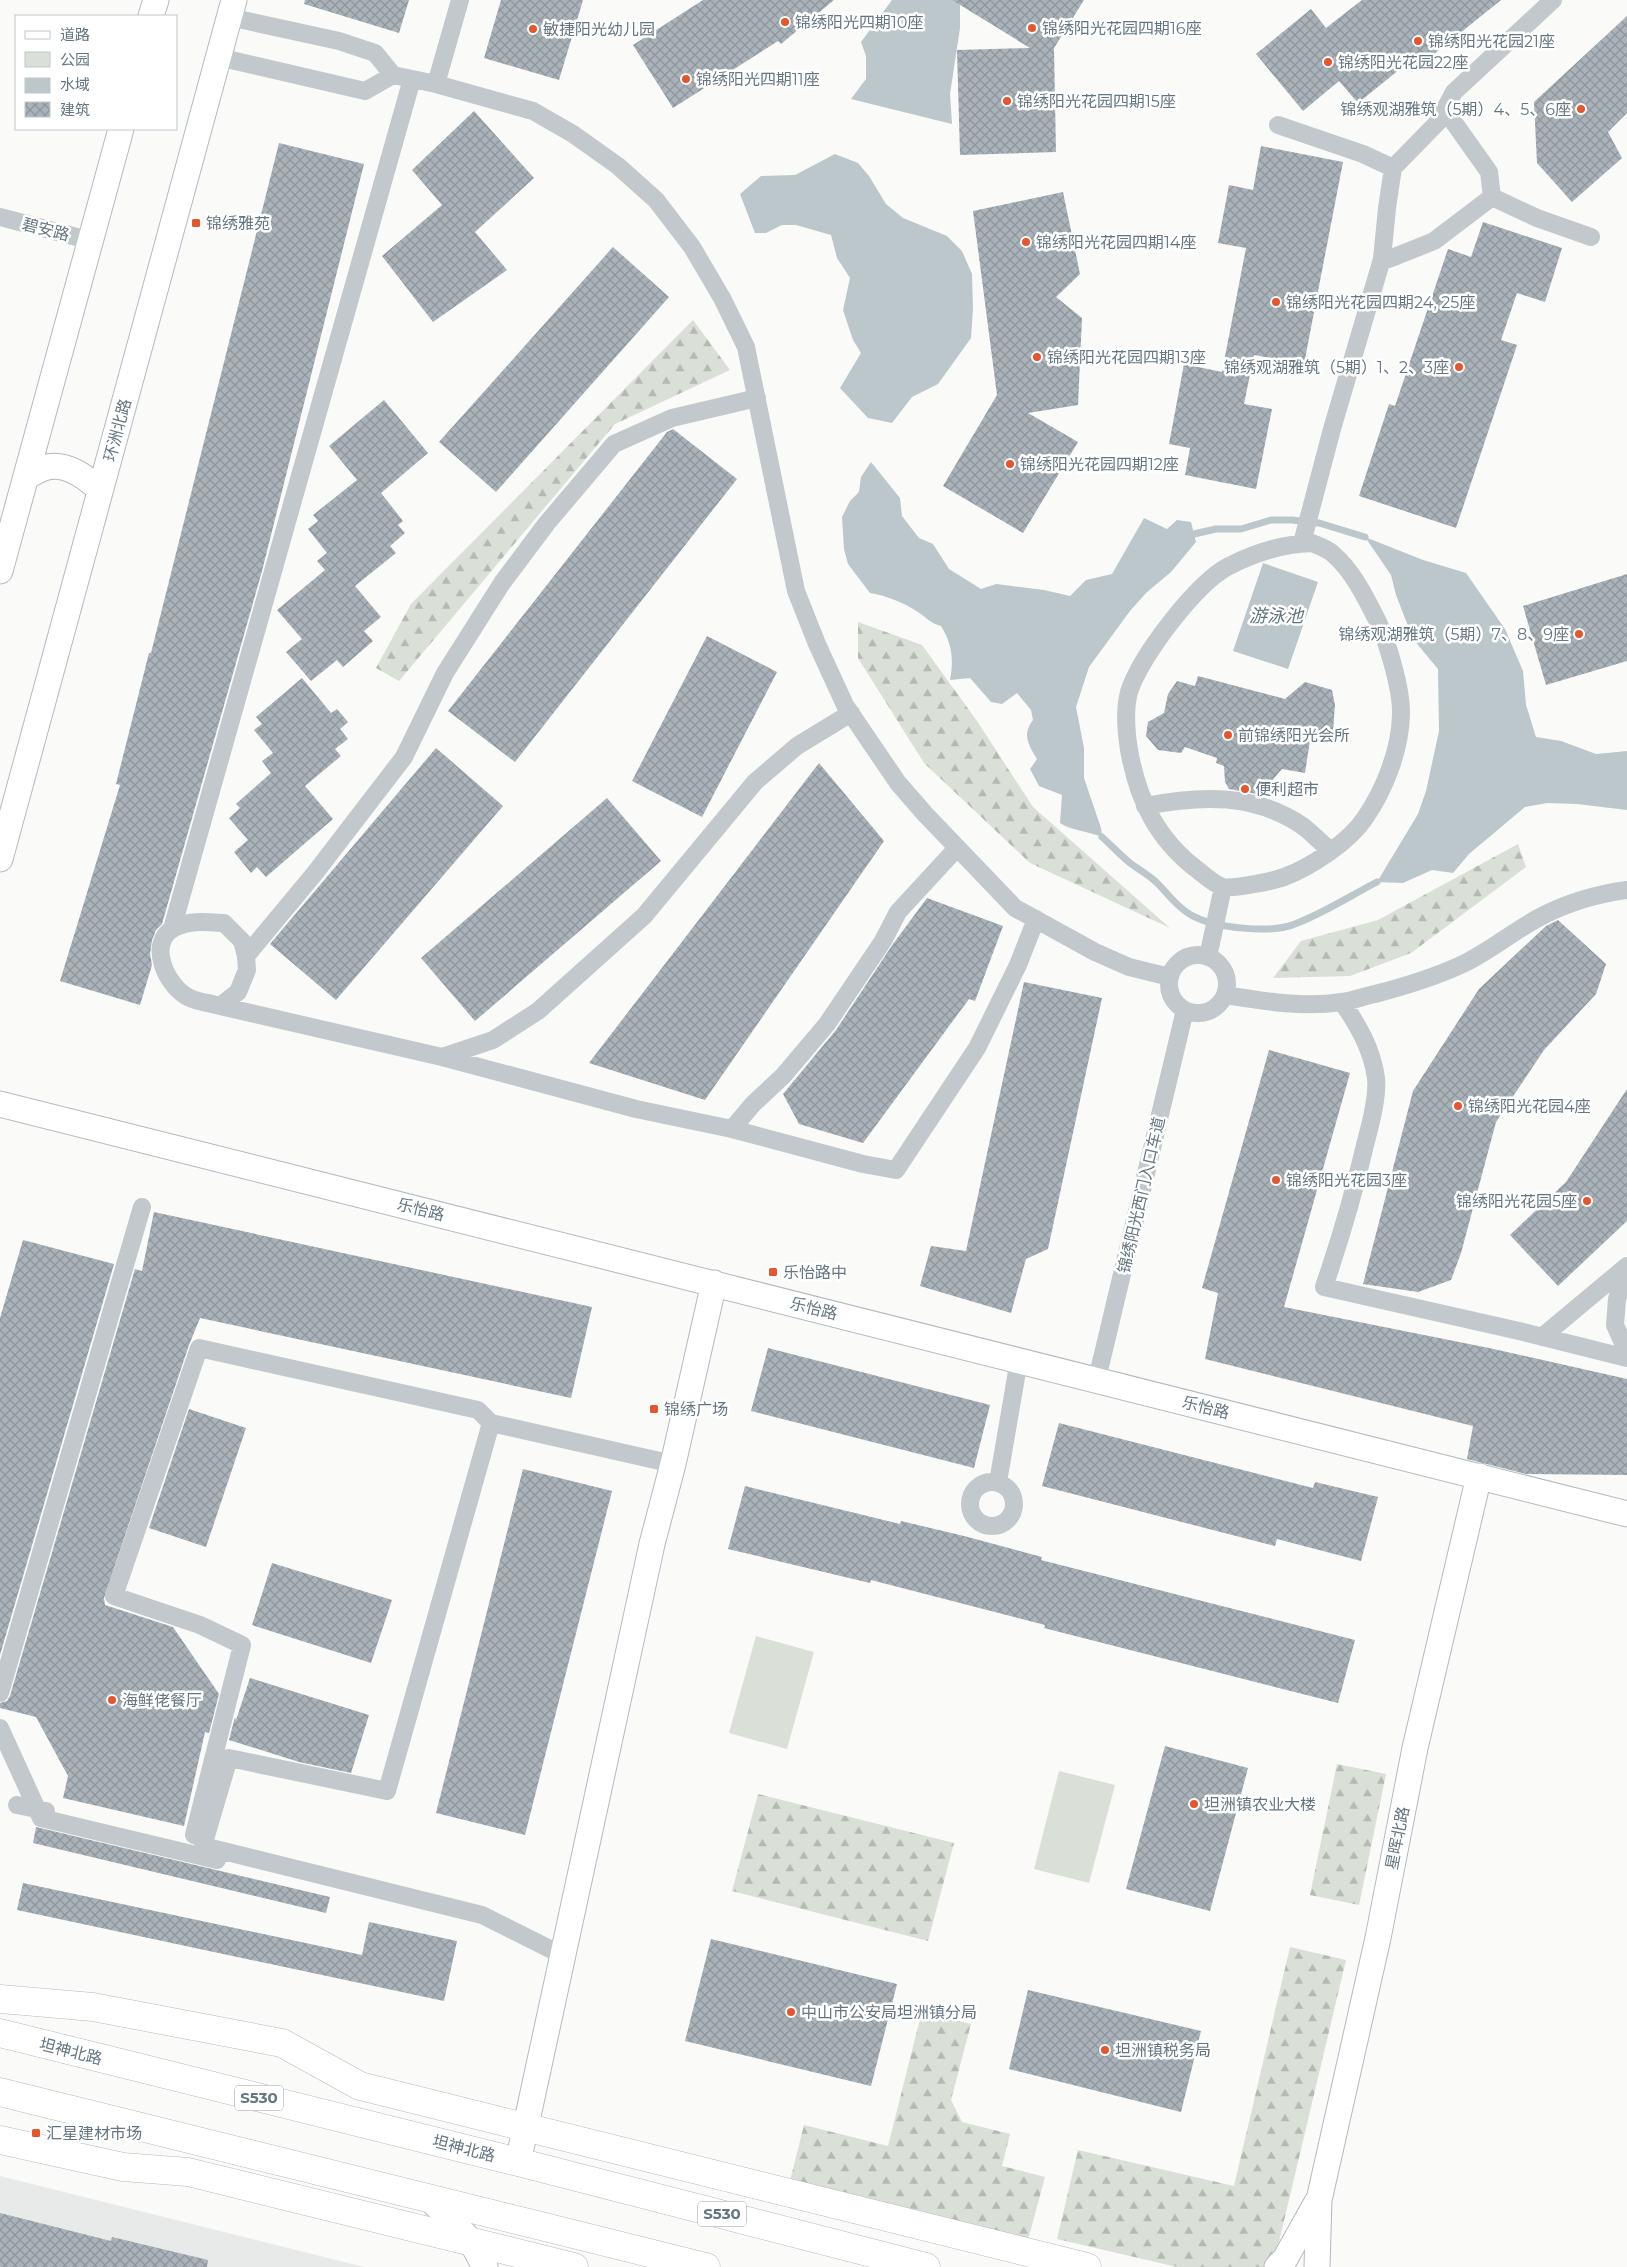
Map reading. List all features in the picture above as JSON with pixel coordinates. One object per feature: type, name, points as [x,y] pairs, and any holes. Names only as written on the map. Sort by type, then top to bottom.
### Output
[{"type":"main road","points":[[0,1999],[93,2007],[282,2043],[360,2086],[1087,2267]]},
{"type":"main road","name":"坦神北路","points":[[0,2034],[518,2162],[926,2267]]},
{"type":"main road","points":[[0,2092],[706,2267]]},
{"type":"main road","points":[[0,2140],[124,2167],[188,2172],[471,2241],[534,2263],[574,2267]]},
{"type":"street","points":[[151,15],[156,0]]},
{"type":"street","points":[[436,84],[460,0]]},
{"type":"street","points":[[1302,544],[1332,429],[1382,259],[1387,208],[1394,168],[1438,122],[1454,92],[1553,0]]},
{"type":"street","points":[[232,8],[376,53],[394,75],[436,84],[533,111],[573,134],[618,166],[656,200],[692,247],[727,307],[746,347],[796,590],[817,644],[851,713],[898,783],[1015,908],[1095,952],[1129,967],[1170,977]]},
{"type":"street","name":"环洲北路","points":[[0,859],[232,8]]},
{"type":"street","points":[[218,57],[365,90],[394,75]]},
{"type":"street","points":[[412,79],[172,929],[164,938],[160,959],[170,983],[189,998],[220,1006],[442,1057],[636,1109],[732,1129],[863,1164],[896,1170],[977,1048],[1018,965],[1036,919]]},
{"type":"street","points":[[1445,110],[1489,172],[1492,198]]},
{"type":"street","points":[[1278,125],[1363,154],[1394,168]]},
{"type":"street","points":[[0,571],[122,130]]},
{"type":"street","points":[[1492,198],[1537,218],[1591,237]]},
{"type":"street","points":[[1389,259],[1434,241],[1492,198]]},
{"type":"street","name":"碧安路","points":[[0,217],[92,241]]},
{"type":"street","points":[[246,956],[315,873],[404,757],[444,673],[502,583],[547,523],[614,444],[672,418],[758,398]]},
{"type":"street","points":[[26,477],[45,467],[68,468],[86,478],[100,490]]},
{"type":"street","points":[[1312,543],[1332,552],[1348,570],[1360,588],[1384,636],[1400,702],[1398,738],[1390,771],[1365,818],[1351,834],[1297,872],[1274,880],[1223,887],[1208,879],[1175,852],[1158,831],[1145,806],[1130,756],[1126,734],[1129,692],[1147,653],[1188,602],[1227,567],[1261,551],[1288,544],[1312,543]]},
{"type":"street","points":[[442,1057],[493,1040],[538,1011],[644,916],[755,782],[797,746],[851,713]]},
{"type":"street","points":[[1145,806],[1178,800],[1239,800],[1280,813],[1305,828],[1330,850]]},
{"type":"street","points":[[732,1129],[753,1104],[782,1076],[827,1024],[882,941],[898,912],[957,848]]},
{"type":"street","points":[[1208,957],[1223,887]]},
{"type":"street","points":[[1224,995],[1270,1002],[1304,1004],[1342,1002],[1429,979],[1466,962],[1540,917],[1606,893],[1627,890]]},
{"type":"street","points":[[172,929],[190,922],[224,923],[242,941],[247,970],[238,992],[220,1006]]},
{"type":"street","points":[[1198,955],[1208,957],[1216,961],[1226,977],[1227,986],[1224,995],[1220,1003],[1213,1009],[1194,1013],[1185,1010],[1177,1004],[1172,996],[1169,987],[1170,977],[1181,961],[1198,955]]},
{"type":"street","points":[[1342,1002],[1357,1023],[1371,1053],[1376,1079],[1372,1118],[1354,1194],[1324,1288],[1627,1358]]},
{"type":"street","name":"锦绣阳光西门入口车道","points":[[1097,1380],[1185,1010]]},
{"type":"street","name":"乐怡路","points":[[0,1104],[714,1282],[1627,1514]]},
{"type":"street","points":[[0,1693],[142,1207]]},
{"type":"street","points":[[1542,1337],[1627,1266]]},
{"type":"street","points":[[1627,1271],[1617,1299],[1615,1326],[1627,1352]]},
{"type":"street","points":[[518,2162],[524,2127],[652,1544],[673,1464],[714,1282]]},
{"type":"street","points":[[198,1845],[242,1645],[200,1625],[114,1596],[199,1348],[478,1410],[491,1423],[673,1464]]},
{"type":"street","points":[[998,1482],[1019,1360]]},
{"type":"street","points":[[198,1845],[229,1758],[387,1791],[491,1423]]},
{"type":"street","name":"星晖北路","points":[[1319,2200],[1378,1938],[1415,1748],[1479,1476]]},
{"type":"street","points":[[0,1728],[42,1818],[470,1919],[488,1918]]},
{"type":"street","points":[[18,1805],[198,1845],[488,1918],[562,1955]]},
{"type":"street","points":[[432,2200],[471,2241],[485,2267]]},
{"type":"street","points":[[1277,2267],[1285,2259],[1319,2200]]},
{"type":"street","points":[[1317,2267],[1319,2200]]},
{"type":"street","points":[[534,2263],[588,2238]]},
{"type":"shaded area","points":[[0,2176],[364,2267],[0,2267]]},
{"type":"green space","points":[[693,320],[730,370],[615,424],[399,681],[376,668],[411,604]]},
{"type":"green space","points":[[858,622],[922,645],[977,721],[1033,807],[1170,928],[1030,863],[924,763],[858,658]]},
{"type":"green space","points":[[1518,844],[1526,867],[1411,953],[1350,976],[1273,978],[1301,941],[1378,920]]},
{"type":"green space","points":[[756,1636],[814,1652],[787,1749],[729,1733]]},
{"type":"green space","points":[[1337,1764],[1386,1774],[1359,1905],[1310,1895]]},
{"type":"green space","points":[[1059,1771],[1115,1785],[1089,1883],[1034,1869]]},
{"type":"green space","points":[[758,1794],[954,1843],[928,1941],[732,1891]]},
{"type":"green space","points":[[1290,1947],[1346,1960],[1273,2267],[1177,2267],[1057,2239],[1078,2150],[1234,2186]]},
{"type":"green space","points":[[922,2011],[971,2024],[951,2100],[962,2122],[1010,2134],[1002,2166],[1045,2177],[1028,2240],[790,2181],[804,2125],[888,2146]]},
{"type":"water","points":[[892,0],[960,0],[960,28],[950,94],[952,124],[851,99],[866,79],[866,56],[861,42]]},
{"type":"water","points":[[835,154],[858,163],[869,176],[886,204],[903,218],[947,236],[962,251],[972,274],[973,309],[971,338],[938,384],[912,397],[892,423],[868,418],[840,388],[861,353],[853,340],[843,310],[850,278],[837,258],[831,235],[796,225],[782,225],[766,233],[755,233],[740,194],[761,176],[795,175]]},
{"type":"water","points":[[871,462],[900,498],[902,516],[919,538],[933,544],[949,569],[981,589],[996,584],[1044,590],[1070,596],[1086,580],[1112,574],[1144,518],[1167,529],[1177,520],[1191,522],[1196,542],[1171,572],[1146,593],[1130,611],[1089,667],[1076,707],[1084,748],[1084,778],[1101,828],[1102,837],[1070,828],[1060,823],[1062,795],[1039,786],[1030,769],[1037,759],[1031,749],[1027,735],[1033,720],[1031,710],[1017,693],[1002,704],[991,702],[970,678],[950,680],[951,652],[948,639],[941,626],[931,622],[901,602],[870,593],[848,564],[844,549],[842,517],[850,501],[859,492],[861,477]]},
{"type":"water","points":[[1365,537],[1423,560],[1466,573],[1505,629],[1523,671],[1526,705],[1536,737],[1561,741],[1596,754],[1627,751],[1627,810],[1577,804],[1547,803],[1525,807],[1469,854],[1453,873],[1432,870],[1403,883],[1377,882],[1418,814],[1426,791],[1439,731],[1438,669],[1413,639],[1396,595],[1391,575]]},
{"type":"water","name":"游泳池","points":[[1263,563],[1318,582],[1288,669],[1233,651]]},
{"type":"building","points":[[305,0],[409,0],[399,33],[304,4]]},
{"type":"building","name":"敏捷阳光幼儿园","points":[[501,0],[583,0],[559,80],[484,58]]},
{"type":"building","name":"锦绣阳光四期11座","points":[[703,0],[834,0],[781,44],[778,41],[673,108],[633,45]]},
{"type":"building","name":"锦绣阳光花园四期15座","points":[[952,0],[1084,0],[1054,48],[1056,152],[960,155],[957,50],[1030,48]]},
{"type":"building","points":[[1362,0],[1501,0],[1412,72],[1405,65],[1358,103],[1339,81],[1303,111],[1256,54],[1311,9],[1326,28]]},
{"type":"building","name":"锦绣观湖雅筑（5期）4、5、6座","points":[[1627,16],[1627,113],[1608,132],[1622,158],[1572,202],[1537,163],[1534,102]]},
{"type":"building","points":[[474,111],[534,178],[475,232],[507,270],[433,322],[382,256],[442,205],[412,170]]},
{"type":"building","points":[[279,143],[364,164],[262,571],[162,924],[156,930],[152,940],[150,954],[152,965],[140,1005],[60,981],[120,785],[116,784],[149,653],[151,653]]},
{"type":"building","name":"锦绣阳光花园四期24, 25座","points":[[1261,146],[1343,162],[1304,364],[1254,355],[1244,404],[1272,409],[1256,489],[1185,475],[1190,448],[1169,444],[1184,364],[1222,372],[1246,248],[1218,243],[1229,185],[1253,190]]},
{"type":"building","points":[[1063,192],[1080,274],[1056,297],[1082,318],[1078,405],[1028,413],[1078,442],[1023,533],[943,486],[997,395],[973,211]]},
{"type":"building","name":"锦绣观湖雅筑（5期）1、2、3座","points":[[1483,222],[1562,248],[1545,302],[1517,293],[1501,340],[1517,345],[1456,528],[1359,496],[1389,404],[1395,406],[1448,249],[1471,257]]},
{"type":"building","points":[[613,247],[669,297],[496,492],[439,442]]},
{"type":"building","points":[[384,400],[428,453],[381,493],[403,521],[398,525],[405,533],[390,546],[396,553],[355,586],[381,617],[364,631],[373,641],[343,667],[337,660],[311,681],[286,652],[302,639],[277,610],[325,570],[317,561],[327,553],[308,529],[318,521],[313,515],[357,480],[329,446]]},
{"type":"building","points":[[673,429],[737,479],[515,762],[448,711],[667,432]]},
{"type":"building","name":"锦绣观湖雅筑（5期）7、8、9座","points":[[1627,574],[1627,661],[1546,685],[1523,606]]},
{"type":"building","points":[[707,636],[777,672],[702,817],[632,781]]},
{"type":"building","name":"前锦绣阳光会所","points":[[1198,676],[1285,699],[1305,682],[1332,690],[1335,705],[1333,731],[1311,734],[1305,773],[1282,769],[1263,791],[1257,794],[1229,789],[1225,782],[1224,766],[1216,763],[1217,758],[1185,747],[1181,753],[1158,750],[1146,736],[1148,722],[1164,713],[1168,694],[1177,681],[1195,686]]},
{"type":"building","points":[[302,678],[331,713],[337,709],[348,722],[340,729],[348,739],[335,749],[341,756],[305,786],[333,819],[266,877],[257,867],[251,873],[234,852],[248,840],[229,818],[240,808],[236,804],[271,773],[262,761],[273,753],[254,730],[262,724],[256,717]]},
{"type":"building","points":[[436,748],[503,806],[336,1000],[270,944]]},
{"type":"building","points":[[819,763],[884,841],[705,1100],[589,1063]]},
{"type":"building","points":[[607,798],[661,861],[475,1021],[421,958]]},
{"type":"building","points":[[927,898],[1003,926],[975,1001],[969,999],[863,1143],[799,1124],[783,1094],[836,1030],[893,944]]},
{"type":"building","name":"锦绣阳光花园4座","points":[[1558,920],[1606,964],[1596,994],[1544,1050],[1496,1122],[1461,1253],[1451,1280],[1418,1292],[1363,1284],[1413,1091],[1479,989],[1546,926]]},
{"type":"building","points":[[1024,982],[1102,998],[1048,1249],[1026,1259],[1011,1313],[920,1286],[931,1246],[966,1251]]},
{"type":"building","points":[[1269,1050],[1350,1073],[1284,1307],[1489,1348],[1627,1379],[1627,1475],[1526,1474],[1467,1459],[1473,1426],[1205,1359],[1218,1293],[1202,1288]]},
{"type":"building","name":"锦绣阳光花园5座","points":[[1627,1089],[1627,1221],[1558,1286],[1510,1235],[1566,1182]]},
{"type":"building","points":[[154,1212],[592,1307],[571,1398],[200,1318],[189,1345],[104,1598],[105,1605],[173,1627],[219,1694],[209,1733],[205,1732],[184,1826],[63,1798],[68,1776],[36,1717],[0,1708],[0,1703],[7,1701],[10,1696],[135,1269],[142,1271]]},
{"type":"building","points":[[23,1240],[114,1264],[0,1655],[0,1318]]},
{"type":"building","points":[[768,1348],[990,1405],[974,1468],[751,1411]]},
{"type":"building","points":[[189,1409],[246,1428],[206,1547],[149,1528]]},
{"type":"building","points":[[1059,1423],[1313,1488],[1315,1482],[1378,1497],[1361,1561],[1277,1539],[1275,1546],[1042,1486]]},
{"type":"building","points":[[523,1469],[612,1491],[525,1835],[436,1813]]},
{"type":"building","points":[[745,1486],[900,1524],[901,1521],[964,1536],[1042,1557],[1041,1560],[1355,1640],[1338,1703],[1044,1628],[1045,1625],[871,1580],[870,1583],[728,1549]]},
{"type":"building","points":[[272,1563],[392,1600],[371,1663],[252,1625]]},
{"type":"building","points":[[250,1678],[369,1715],[351,1773],[299,1762],[229,1740],[235,1717],[236,1720]]},
{"type":"building","name":"坦洲镇农业大楼","points":[[1165,1746],[1248,1768],[1210,1911],[1126,1889]]},
{"type":"building","points":[[36,1827],[330,1897],[326,1913],[33,1843]]},
{"type":"building","points":[[23,1883],[362,1955],[369,1922],[457,1941],[444,2001],[17,1910]]},
{"type":"building","name":"中山市公安局坦洲镇分局","points":[[711,1939],[897,1984],[871,2086],[685,2041]]},
{"type":"building","name":"坦洲镇税务局","points":[[1028,1990],[1201,2031],[1181,2112],[1009,2069]]},
{"type":"building","points":[[0,2213],[111,2241],[112,2237],[208,2260],[207,2267],[0,2267]]},
{"type":"waterway","points":[[1194,534],[1216,529],[1241,529],[1271,520],[1292,520],[1319,523],[1365,537]]},
{"type":"waterway","points":[[1102,837],[1130,863],[1155,881],[1185,911],[1201,920],[1228,926],[1258,929],[1285,927],[1327,910],[1377,882]]},
{"type":"place","name":"锦绣阳光四期10座","points":[[785,22]]},
{"type":"place","name":"锦绣阳光花园四期16座","points":[[1032,28]]},
{"type":"place","name":"敏捷阳光幼儿园","points":[[533,29]]},
{"type":"place","name":"锦绣阳光花园21座","points":[[1418,41]]},
{"type":"place","name":"锦绣阳光花园22座","points":[[1328,62]]},
{"type":"place","name":"锦绣阳光四期11座","points":[[686,79]]},
{"type":"place","name":"锦绣阳光花园四期15座","points":[[1007,101]]},
{"type":"place","name":"锦绣观湖雅筑（5期）4、5、6座","points":[[1581,109]]},
{"type":"place","name":"锦绣雅苑","points":[[196,223]]},
{"type":"place","name":"锦绣阳光花园四期14座","points":[[1026,242]]},
{"type":"place","name":"锦绣阳光花园四期24, 25座","points":[[1276,302]]},
{"type":"place","name":"锦绣阳光花园四期13座","points":[[1037,357]]},
{"type":"place","name":"锦绣观湖雅筑（5期）1、2、3座","points":[[1459,367]]},
{"type":"place","name":"锦绣阳光花园四期12座","points":[[1010,464]]},
{"type":"place","name":"锦绣观湖雅筑（5期）7、8、9座","points":[[1579,634]]},
{"type":"place","name":"前锦绣阳光会所","points":[[1228,735]]},
{"type":"place","name":"便利超市","points":[[1245,789]]},
{"type":"place","name":"锦绣阳光花园4座","points":[[1458,1106]]},
{"type":"place","name":"锦绣阳光花园3座","points":[[1276,1180]]},
{"type":"place","name":"锦绣阳光花园5座","points":[[1587,1201]]},
{"type":"place","name":"乐怡路中","points":[[773,1272]]},
{"type":"place","name":"锦绣广场","points":[[654,1409]]},
{"type":"place","name":"海鲜佬餐厅","points":[[112,1700]]},
{"type":"place","name":"坦洲镇农业大楼","points":[[1194,1804]]},
{"type":"place","name":"中山市公安局坦洲镇分局","points":[[791,2012]]},
{"type":"place","name":"坦洲镇税务局","points":[[1105,2050]]},
{"type":"place","name":"汇星建材市场","points":[[36,2133]]}]
